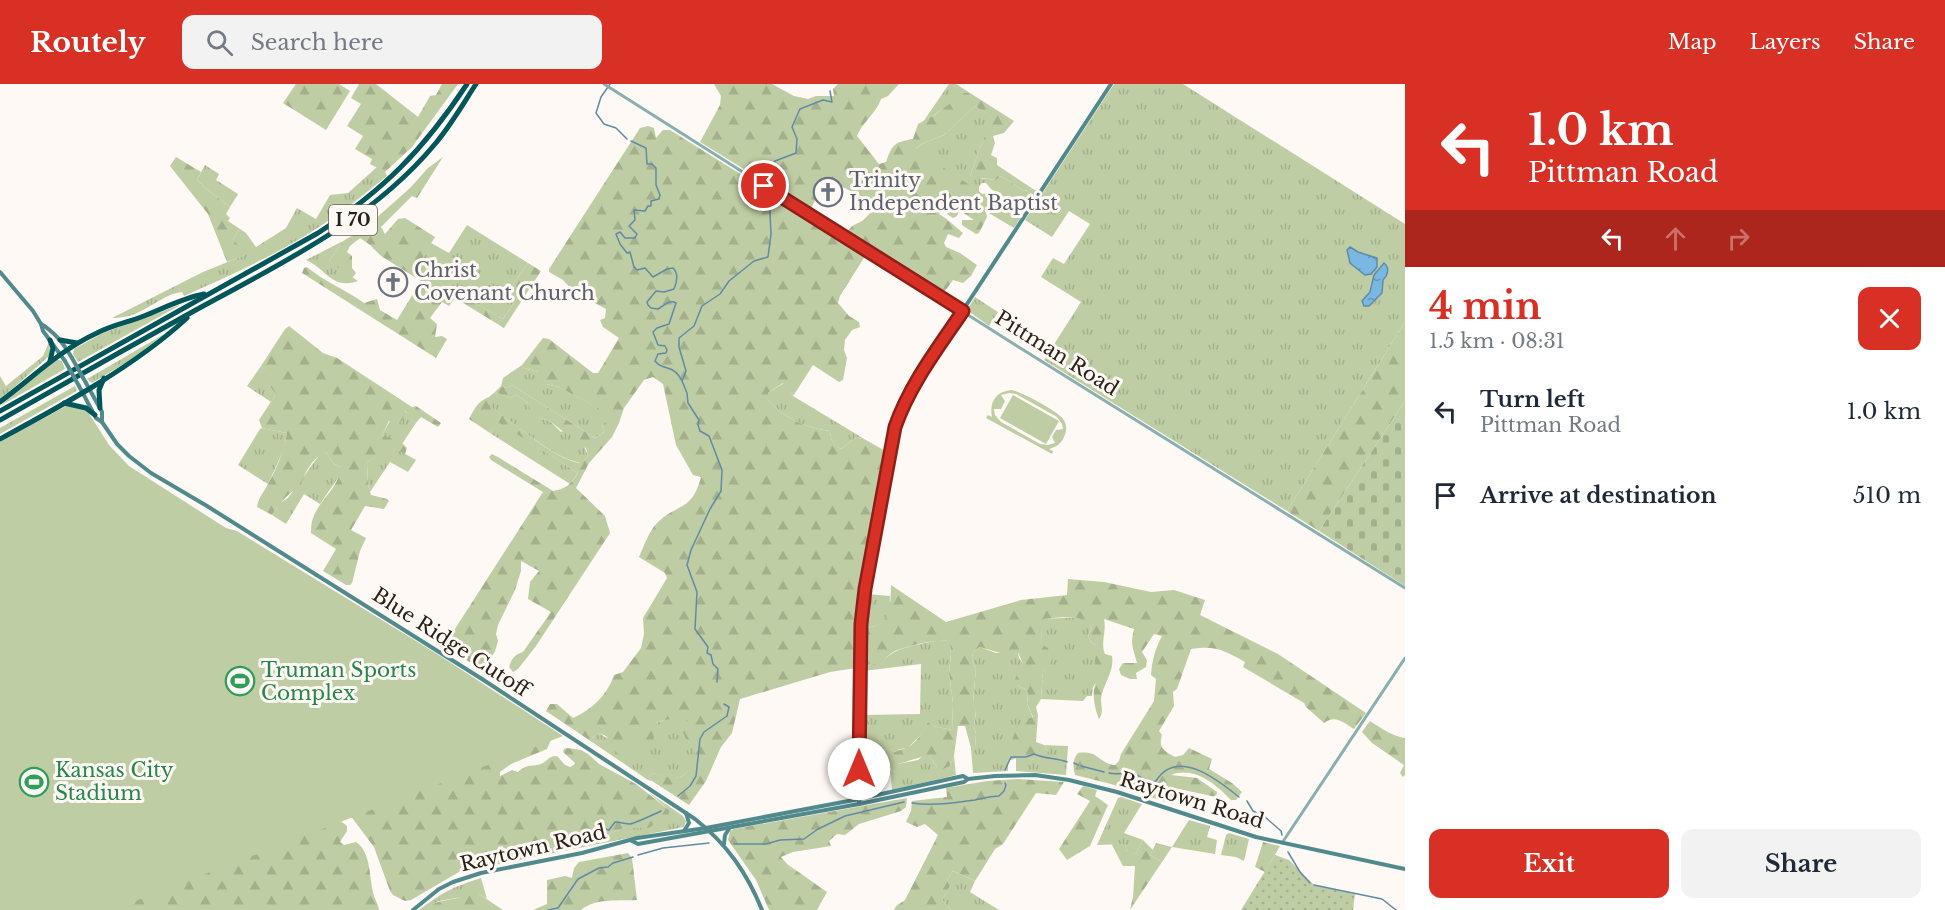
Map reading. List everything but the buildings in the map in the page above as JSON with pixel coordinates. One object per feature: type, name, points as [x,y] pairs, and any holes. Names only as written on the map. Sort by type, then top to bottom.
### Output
[{"type":"highway","name":"I 70","points":[[0,411],[318,233],[369,197],[405,164],[439,123],[466,84]]},
{"type":"highway","name":"I 70","points":[[0,420],[303,251],[361,214],[403,178],[435,144],[476,84]]},
{"type":"highway","points":[[0,402],[50,361],[77,343],[99,332],[135,320],[189,297],[212,292]]},
{"type":"highway","points":[[0,439],[64,403],[80,389],[104,378],[142,355],[193,312]]},
{"type":"highway","points":[[50,340],[53,348],[50,361]]},
{"type":"highway","points":[[60,340],[77,343]]},
{"type":"highway","points":[[100,408],[99,390],[104,378]]},
{"type":"highway","points":[[64,403],[86,408],[94,415]]},
{"type":"main road","points":[[859,802],[861,624],[890,448],[902,406],[1112,84]]},
{"type":"main road","name":"Blue Ridge Cutoff","points":[[0,272],[41,324],[43,331],[61,354],[94,415],[102,422],[122,450],[151,473],[475,675],[686,813],[724,845],[744,872],[762,910]]},
{"type":"main road","name":"Blue Ridge Cutoff","points":[[41,324],[50,329],[72,358],[103,414],[102,422]]},
{"type":"main road","name":"Raytown Road","points":[[631,841],[638,844],[711,832],[964,782],[968,779],[1035,775],[1069,780],[1117,792],[1223,827],[1282,843],[1405,869]]},
{"type":"main road","name":"Raytown Road","points":[[413,910],[434,893],[453,882],[481,873],[637,838],[859,802]]},
{"type":"main road","points":[[684,831],[689,822],[686,813]]},
{"type":"main road","points":[[724,845],[726,833],[731,828]]},
{"type":"street","name":"Pittman Road","points":[[604,84],[1139,423],[1405,588]]},
{"type":"street","points":[[1282,843],[1405,658]]},
{"type":"green space","points":[[296,84],[339,84],[350,91],[326,130],[283,103]]},
{"type":"green space","points":[[359,84],[376,84],[418,117],[430,96],[436,95],[442,84],[458,84],[412,147],[385,172],[370,164],[372,159],[355,149],[363,136],[347,126],[361,104],[351,98]]},
{"type":"green space","points":[[714,84],[772,84],[794,96],[808,99],[816,96],[834,96],[833,89],[838,84],[899,84],[888,96],[881,99],[857,136],[879,164],[886,162],[895,145],[913,139],[918,124],[964,93],[970,93],[1014,121],[1004,133],[993,136],[995,143],[991,155],[997,158],[997,165],[1033,189],[1024,191],[1001,176],[996,180],[982,178],[975,180],[970,177],[993,119],[975,106],[944,135],[921,144],[916,149],[971,186],[967,193],[967,200],[986,211],[987,217],[979,233],[976,234],[962,225],[962,220],[974,220],[959,210],[957,216],[953,218],[947,214],[949,208],[944,206],[939,214],[963,233],[959,238],[948,234],[944,243],[946,247],[960,253],[977,265],[971,276],[963,283],[953,280],[942,295],[846,233],[876,208],[868,200],[827,179],[810,210],[700,142],[720,105],[721,96]]},
{"type":"green space","points":[[949,84],[956,84],[970,93],[964,93],[923,122]]},
{"type":"green space","points":[[1114,84],[1183,84],[1405,224],[1405,322],[1287,511],[1044,360],[1081,302],[1041,277],[1053,258],[1064,264],[1090,224],[1069,211],[1052,237],[1025,220]]},
{"type":"green space","points":[[975,106],[994,119],[980,147],[970,177],[996,180],[1001,176],[1024,191],[1033,189],[1038,191],[1026,209],[1023,209],[991,189],[986,183],[982,183],[979,187],[982,194],[987,193],[1020,214],[1021,217],[1014,228],[967,200],[967,193],[915,150],[921,144],[944,135]]},
{"type":"green space","points":[[648,126],[654,128],[656,138],[663,130],[670,130],[867,253],[838,303],[849,316],[859,322],[860,327],[852,330],[845,340],[844,350],[847,358],[843,380],[839,382],[813,365],[793,396],[783,383],[768,393],[768,400],[781,412],[796,421],[830,431],[833,442],[841,449],[856,437],[887,452],[862,586],[856,668],[830,672],[740,699],[732,733],[721,747],[706,781],[689,805],[652,781],[649,776],[653,773],[675,778],[682,776],[690,768],[696,741],[686,739],[683,732],[687,721],[695,711],[655,724],[654,738],[649,745],[639,744],[632,747],[629,754],[624,756],[614,750],[606,736],[599,733],[589,740],[546,711],[550,704],[557,704],[573,718],[586,710],[598,701],[614,675],[623,672],[641,648],[644,634],[643,618],[667,578],[665,573],[639,557],[654,526],[688,502],[701,477],[693,475],[676,445],[663,384],[653,377],[644,380],[624,408],[612,437],[589,463],[576,488],[605,516],[610,533],[536,646],[513,672],[509,667],[512,659],[523,652],[551,612],[528,599],[530,582],[539,571],[521,561],[521,571],[515,590],[498,625],[496,634],[498,641],[488,663],[481,667],[476,666],[444,646],[543,492],[489,457],[492,454],[498,457],[553,491],[568,485],[578,473],[498,422],[490,433],[469,419],[477,406],[489,397],[489,406],[533,439],[557,455],[580,463],[588,456],[586,448],[576,445],[576,439],[581,437],[571,427],[566,434],[550,421],[531,412],[528,403],[517,395],[510,398],[495,392],[501,386],[507,388],[512,385],[595,438],[604,432],[602,426],[611,415],[559,387],[546,384],[537,378],[538,372],[524,368],[522,365],[543,338],[549,339],[593,373],[598,373],[619,338],[603,327],[600,320],[605,318],[606,309],[574,292],[563,280],[549,272],[549,269],[640,128]]},
{"type":"green space","points":[[176,157],[201,172],[197,180],[230,207],[226,214],[230,218],[228,221],[240,229],[233,239],[246,255],[227,262],[208,214],[170,166]]},
{"type":"green space","points":[[443,157],[417,198],[412,196],[381,227],[385,234],[398,219],[405,218],[435,237],[416,268],[503,319],[522,291],[513,284],[528,263],[541,271],[504,328],[455,298],[449,306],[442,302],[430,318],[437,324],[435,337],[442,336],[447,339],[436,358],[302,273],[307,267],[364,303],[377,299],[380,310],[397,320],[421,281],[381,256],[360,238],[350,246],[347,252],[352,256],[352,268],[356,273],[352,278],[329,261],[343,241],[365,228],[410,188],[428,168]]},
{"type":"green space","points":[[205,165],[219,174],[216,180],[238,194],[230,207],[197,180]]},
{"type":"green space","points":[[377,167],[387,176],[342,211],[300,239],[262,260],[184,296],[182,292],[176,293],[134,314],[112,318],[203,272],[245,255],[233,239],[240,229],[246,233],[256,247],[286,228],[297,208],[316,219],[330,195],[348,193]]},
{"type":"green space","points":[[467,225],[528,263],[513,284],[523,290],[503,319],[415,268],[431,243],[449,253]]},
{"type":"green space","points":[[343,241],[329,261],[358,281],[341,283],[335,281],[306,260]]},
{"type":"green space","points":[[975,297],[998,312],[989,326],[967,310]]},
{"type":"green space","points":[[182,304],[78,362],[73,354],[74,349],[103,333]]},
{"type":"green space","points":[[1405,322],[1405,401],[1319,531],[1287,511]]},
{"type":"green space","points":[[289,326],[323,353],[337,358],[412,407],[416,406],[441,423],[438,427],[421,417],[416,423],[405,411],[402,421],[395,425],[389,421],[382,435],[400,441],[407,448],[405,454],[393,448],[367,462],[371,495],[389,501],[384,509],[365,506],[351,530],[366,538],[350,585],[346,585],[323,571],[336,549],[311,533],[316,511],[339,474],[340,467],[333,463],[326,452],[313,461],[301,486],[285,499],[272,515],[257,507],[280,459],[287,433],[262,428],[259,420],[276,394],[271,388],[270,374],[261,366]]},
{"type":"green space","points":[[166,333],[132,359],[92,383],[87,379]]},
{"type":"green space","points":[[49,342],[48,357],[0,400],[0,376],[6,386],[43,356]]},
{"type":"green space","points":[[56,359],[62,361],[65,369],[0,406]]},
{"type":"green space","points":[[522,365],[524,368],[538,372],[546,384],[559,387],[612,415],[602,426],[604,432],[595,438],[512,385],[507,388],[501,386],[503,378]]},
{"type":"green space","points":[[261,366],[271,374],[271,388],[276,394],[271,402],[247,386]]},
{"type":"green space","points":[[784,383],[793,396],[866,440],[856,437],[841,449],[833,442],[830,431],[804,425],[788,417],[768,400],[768,393]]},
{"type":"green space","points":[[75,386],[77,390],[75,392],[0,434],[0,428]]},
{"type":"green space","points":[[1012,390],[1031,398],[1063,419],[1066,425],[1065,435],[1060,443],[1049,449],[1053,451],[1052,454],[986,418],[988,415],[992,417],[995,398],[1006,391]],"holes":[[[1016,394],[1057,417],[1063,429],[1056,430],[1052,437],[1055,443],[1040,444],[1001,422],[995,415],[994,409],[1001,409],[1005,401],[1001,395]]]},
{"type":"green space","points":[[495,392],[510,398],[517,395],[528,403],[540,418],[550,421],[561,432],[571,427],[579,433],[588,456],[581,463],[558,455],[546,447],[488,406],[489,397]]},
{"type":"green space","points":[[1013,395],[1059,421],[1046,444],[1000,418]]},
{"type":"green space","points":[[1405,401],[1405,586],[1319,531]]},
{"type":"green space","name":"Truman Sports Complex","points":[[68,405],[88,412],[109,445],[129,466],[226,528],[237,531],[442,657],[563,736],[112,910],[0,910],[0,442]]},
{"type":"green space","points":[[404,411],[411,415],[412,421],[416,423],[402,444],[382,435],[390,421]]},
{"type":"green space","points":[[498,421],[578,473],[570,484],[490,433]]},
{"type":"green space","points":[[262,428],[287,433],[284,449],[268,484],[238,465]]},
{"type":"green space","points":[[393,447],[416,460],[408,472],[390,462],[370,492],[367,462]]},
{"type":"green space","points":[[326,452],[333,463],[340,467],[340,475],[320,504],[304,494],[286,524],[272,515],[280,503],[288,498],[320,454]]},
{"type":"green space","points":[[1068,579],[1104,582],[1151,592],[1174,590],[1205,600],[1200,615],[1278,654],[1366,713],[1354,729],[1336,719],[1324,723],[1304,703],[1243,667],[1245,662],[1238,658],[1213,648],[1191,649],[1177,689],[1173,692],[1174,706],[1159,731],[1162,735],[1161,746],[1175,757],[1183,755],[1189,748],[1212,759],[1209,769],[1242,792],[1236,800],[1231,800],[1204,778],[1180,773],[1171,775],[1197,778],[1217,792],[1216,797],[1165,786],[1164,781],[1157,785],[1156,790],[1168,791],[1174,796],[1175,802],[1172,804],[1075,775],[1074,764],[1078,753],[1090,753],[1115,765],[1119,761],[1154,701],[1156,679],[1151,675],[1151,670],[1162,636],[1154,634],[1142,652],[1147,660],[1146,667],[1136,673],[1137,679],[1130,679],[1121,675],[1119,669],[1123,663],[1137,663],[1132,643],[1134,629],[1104,619],[1104,650],[1105,654],[1112,656],[1112,662],[1102,694],[1102,712],[1099,719],[1094,696],[1096,645],[1088,636],[1092,627],[1082,619],[1070,617],[1043,619],[1041,644],[1048,648],[1052,660],[1043,672],[1041,699],[1036,707],[1038,715],[1036,742],[1044,745],[1048,751],[1045,762],[1023,756],[1008,761],[1003,756],[1017,728],[1033,717],[1027,704],[1028,693],[1017,685],[1015,679],[1023,664],[1018,652],[1007,655],[980,647],[973,652],[972,660],[976,668],[973,702],[976,711],[975,749],[971,748],[965,726],[958,726],[954,756],[950,766],[943,769],[937,767],[929,756],[898,764],[895,772],[875,755],[876,750],[890,749],[895,752],[910,746],[921,735],[927,721],[933,726],[952,730],[953,703],[949,673],[951,654],[948,641],[907,647],[893,652],[881,664],[863,667],[864,628],[873,627],[885,620],[888,615],[891,585],[946,622],[1021,600],[1067,595]]},
{"type":"green space","points":[[867,594],[890,596],[890,610],[883,622],[864,628]]},
{"type":"green space","points":[[1079,617],[1086,620],[1092,627],[1088,636],[1096,645],[1096,683],[1092,696],[1087,696],[1083,701],[1041,699],[1043,672],[1051,660],[1041,644],[1042,619]]},
{"type":"green space","points":[[939,640],[948,641],[950,645],[952,730],[933,726],[927,721],[922,734],[908,748],[895,752],[890,749],[876,750],[875,755],[863,756],[863,715],[920,714],[921,664],[863,671],[863,667],[881,664],[892,653],[899,650]]},
{"type":"green space","points":[[980,647],[996,653],[1018,652],[1024,665],[1017,685],[1028,693],[1027,704],[1033,718],[1012,740],[1010,749],[1004,756],[1008,761],[1008,771],[973,773],[971,748],[975,748],[976,734],[974,726],[976,712],[973,703],[976,668],[972,660],[973,652]]},
{"type":"green space","points":[[685,711],[695,711],[696,750],[694,760],[685,775],[676,778],[653,773],[649,776],[652,781],[648,780],[589,740],[599,733],[629,753],[631,747],[649,735],[655,724]]},
{"type":"green space","points":[[1370,721],[1391,734],[1405,738],[1405,775],[1403,777],[1400,773],[1404,765],[1372,743],[1362,732]]},
{"type":"green space","points":[[553,735],[547,749],[511,764],[500,772],[500,776],[512,770],[518,772],[525,767],[543,763],[554,756],[570,767],[575,763],[563,752],[564,749],[581,750],[599,764],[636,784],[669,810],[669,814],[649,828],[625,828],[611,833],[597,843],[583,844],[563,851],[459,872],[411,900],[405,901],[393,895],[374,847],[350,815]]},
{"type":"green space","points":[[1044,745],[1068,746],[1066,775],[1016,771],[1016,758],[1023,756],[1034,760],[1048,751]]},
{"type":"green space","points":[[923,756],[929,756],[937,767],[950,766],[954,756],[956,775],[892,790],[890,769],[895,772],[898,764],[918,760]]},
{"type":"green space","points":[[1018,779],[1064,782],[1056,795],[1036,793],[1003,844],[995,849],[975,881],[953,871],[947,880],[950,886],[942,900],[951,910],[894,910],[905,900],[938,835],[925,824],[917,827],[906,822],[912,801],[947,797],[946,788],[987,781]]},
{"type":"green space","points":[[1083,786],[1097,790],[1095,796],[1108,805],[1090,846],[1067,860],[1059,849],[1090,801],[1077,794]]},
{"type":"green space","points":[[648,792],[683,816],[686,821],[684,827],[563,851],[575,846],[597,843],[611,833],[625,828],[649,828],[669,810]]},
{"type":"green space","points":[[907,798],[906,807],[901,811],[859,824],[845,835],[837,834],[829,841],[831,846],[793,852],[781,857],[787,864],[827,892],[817,910],[769,910],[756,880],[728,840],[730,831],[734,829]]},
{"type":"green space","points":[[1118,798],[1142,804],[1124,833],[1143,840],[1136,854],[1127,853],[1125,844],[1097,845]]},
{"type":"green space","points":[[338,819],[347,826],[347,831],[340,842],[344,845],[356,842],[361,846],[367,858],[379,910],[83,910]]},
{"type":"green space","points":[[1189,820],[1210,826],[1207,837],[1217,840],[1215,854],[1172,847]]},
{"type":"green space","points":[[1229,833],[1249,839],[1244,861],[1236,857],[1221,855],[1226,835]]},
{"type":"green space","points":[[1143,840],[1153,850],[1150,855],[1162,862],[1130,910],[1135,866],[1123,866],[1111,843],[1125,844],[1127,852],[1136,854]]},
{"type":"green space","points":[[1263,842],[1280,846],[1265,872],[1255,867]]},
{"type":"green space","points":[[1156,843],[1172,847],[1162,862],[1150,855]]},
{"type":"green space","points":[[628,853],[632,858],[637,900],[600,902],[581,910],[533,910],[547,904],[547,880],[565,876],[572,878],[574,868],[579,862]]},
{"type":"green space","points":[[1275,855],[1289,860],[1314,885],[1355,894],[1353,910],[1241,910]]},
{"type":"green space","points":[[953,871],[975,881],[970,892],[999,910],[951,910],[942,900],[950,886],[947,880]]},
{"type":"green space","points":[[481,878],[487,899],[479,894],[439,901],[431,905],[431,910],[419,910],[448,891]]},
{"type":"green space","points":[[471,892],[479,894],[503,910],[431,910],[431,905],[462,897]]},
{"type":"water","points":[[1350,247],[1377,258],[1377,267],[1371,274],[1365,275],[1350,263],[1347,250]]},
{"type":"water","points":[[1384,263],[1388,271],[1383,280],[1382,293],[1369,306],[1364,306],[1362,301],[1370,292],[1374,275]]},
{"type":"waterway","points":[[610,84],[601,97],[596,113],[604,124],[616,128],[627,139]]},
{"type":"waterway","points":[[768,185],[768,167],[775,161],[796,153],[797,139],[792,127],[800,109],[823,100],[832,102],[830,91]]},
{"type":"waterway","points":[[631,141],[646,148],[647,164],[652,164],[656,168],[656,185],[660,195],[659,199],[651,201],[651,206],[648,206],[645,211],[634,210],[635,220],[629,226],[637,234],[635,238],[625,238],[620,232],[616,234],[620,244],[627,253],[630,252],[637,270],[645,268],[653,277],[673,268],[677,275],[674,289],[664,292],[656,291],[647,302],[651,308],[658,309],[669,302],[676,303],[669,324],[653,332],[658,345],[665,346],[667,350],[666,353],[658,354],[655,361],[675,372],[682,381]]},
{"type":"waterway","points":[[717,682],[718,669],[713,664],[711,655],[707,653],[708,647],[695,629],[697,592],[687,565],[691,550],[721,491],[722,470],[709,436],[700,431],[699,420],[688,403],[682,381],[686,371],[679,347],[679,338],[694,326],[702,306],[720,294],[729,281],[754,261],[768,257],[771,234],[769,192]]},
{"type":"waterway","points":[[678,796],[690,786],[696,776],[700,739],[704,732],[727,716],[729,707],[724,704]]},
{"type":"waterway","points":[[1005,770],[1011,757],[1026,757],[1034,754],[1067,762]]},
{"type":"waterway","points":[[1074,763],[1078,765]]},
{"type":"waterway","points":[[1081,766],[1104,772]]},
{"type":"waterway","points":[[1109,773],[1134,774],[1152,782],[1156,781],[1165,771],[1175,767],[1186,767],[1209,776],[1239,797]]},
{"type":"waterway","points":[[912,803],[944,804],[999,796],[1004,791],[1005,783]]},
{"type":"waterway","points":[[1247,801],[1253,811],[1265,817],[1281,831],[1282,835]]},
{"type":"waterway","points":[[734,844],[766,844],[780,840],[804,839],[818,829],[845,816],[904,802]]},
{"type":"waterway","points":[[590,843],[591,837],[602,828],[609,830],[615,822],[632,824],[661,811]]},
{"type":"waterway","points":[[638,855],[663,848],[709,843]]},
{"type":"waterway","points":[[1288,852],[1310,883]]},
{"type":"waterway","points":[[548,910],[558,908],[578,879],[599,868],[608,867],[613,863],[633,857]]},
{"type":"waterway","points":[[1314,885],[1382,899],[1396,910]]},
{"type":"place","name":"Trinity Independent Baptist","points":[[828,192]]},
{"type":"place","name":"Christ Covenant Church","points":[[393,282]]},
{"type":"place","name":"Truman Sports Complex","points":[[240,681]]},
{"type":"place","name":"Kansas City Stadium","points":[[34,782]]},
{"type":"route","points":[[764,186],[963,311],[902,406],[890,448],[861,624],[859,769]]}]
